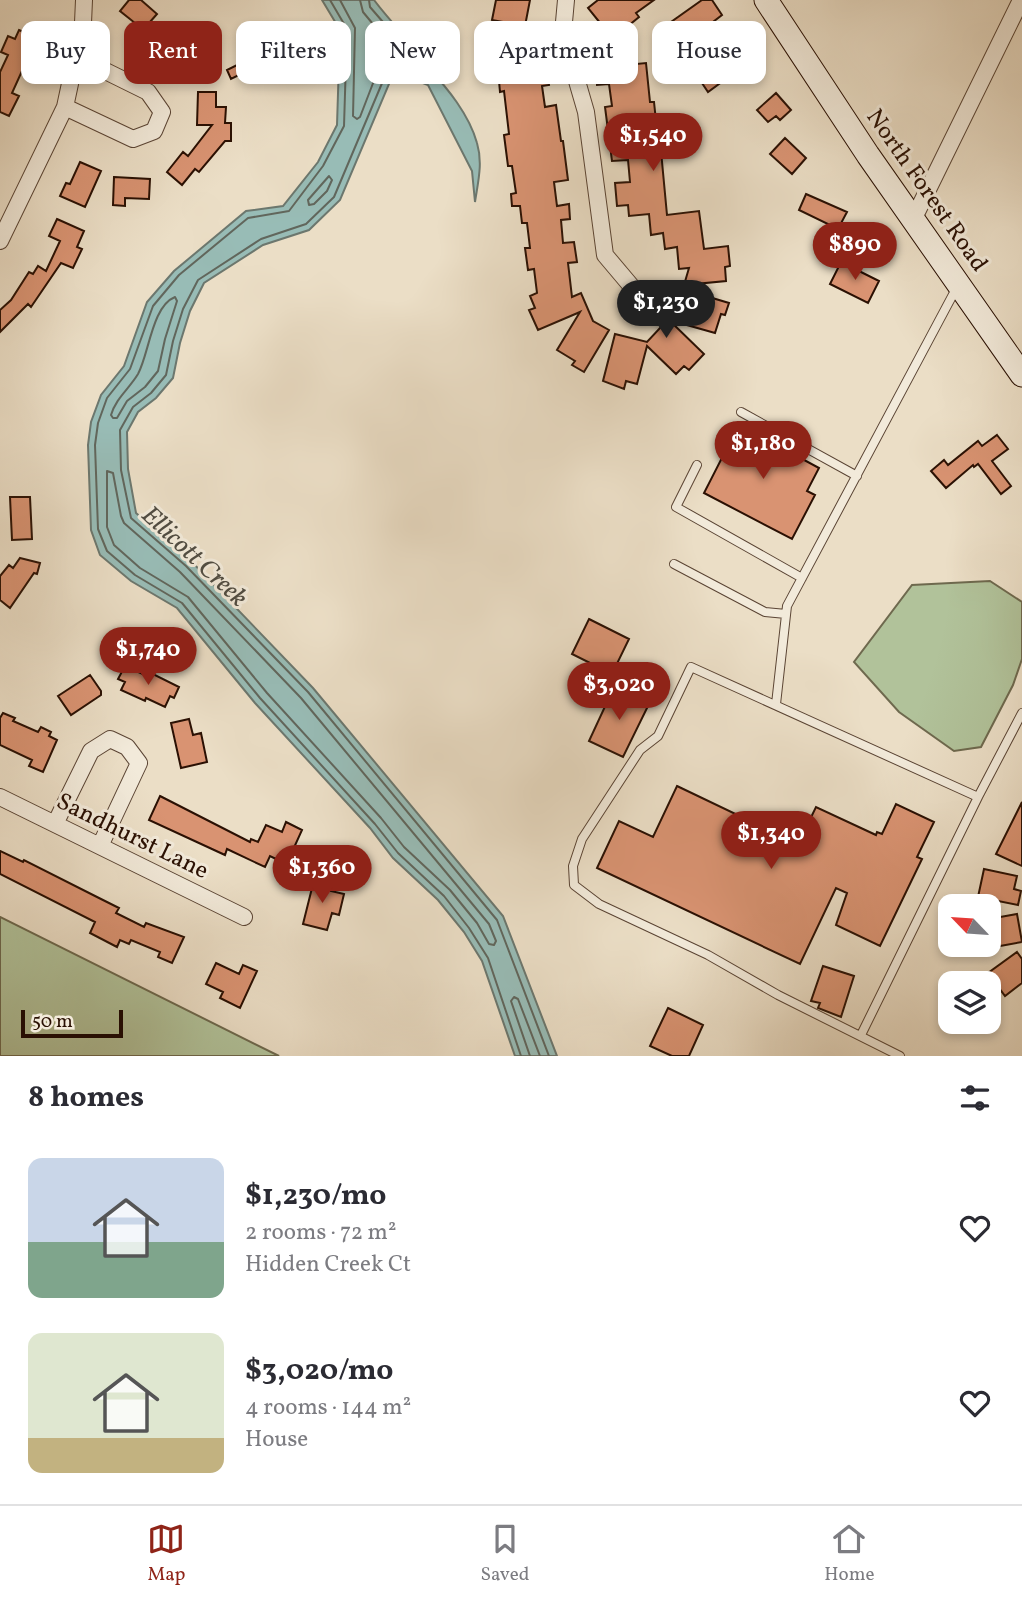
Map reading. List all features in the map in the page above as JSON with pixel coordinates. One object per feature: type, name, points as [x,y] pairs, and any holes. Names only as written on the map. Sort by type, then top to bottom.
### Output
[{"type":"street","points":[[83,21],[84,0]]},
{"type":"street","points":[[566,0],[564,33],[586,112],[605,255],[632,287]]},
{"type":"street","points":[[913,220],[1021,0]]},
{"type":"street","name":"North Forest Road","points":[[773,4],[913,220],[1022,375]]},
{"type":"street","points":[[65,107],[133,139],[154,131],[162,112],[148,92],[110,73]]},
{"type":"street","points":[[0,241],[65,107],[71,84]]},
{"type":"street","points":[[55,824],[91,751],[110,738],[127,747],[139,763],[100,846]]},
{"type":"street","name":"Sandhurst Lane","points":[[0,797],[244,917]]},
{"type":"lane","points":[[776,704],[787,606],[959,285]]},
{"type":"lane","points":[[741,412],[856,476]]},
{"type":"lane","points":[[697,465],[676,507],[802,578]]},
{"type":"lane","points":[[674,564],[765,612],[786,614]]},
{"type":"lane","points":[[900,1056],[778,995],[708,955],[599,904],[574,885],[573,866],[582,839],[640,750],[658,736],[691,667],[978,797]]},
{"type":"lane","points":[[861,1035],[1022,713]]},
{"type":"green space","points":[[990,581],[1022,602],[1022,659],[1013,685],[981,747],[954,751],[899,712],[854,662],[912,585]]},
{"type":"green space","points":[[0,917],[279,1056],[0,1056]]},
{"type":"water","points":[[322,0],[374,0],[391,21],[365,21],[365,84],[389,84],[340,200],[309,230],[263,245],[204,283],[190,311],[173,378],[156,398],[138,412],[127,432],[128,469],[136,513],[191,561],[313,688],[503,916],[557,1056],[515,1056],[482,961],[464,932],[438,900],[393,858],[370,828],[255,703],[177,608],[131,581],[100,555],[91,530],[88,445],[91,422],[101,395],[124,366],[147,302],[174,271],[246,211],[283,206],[318,162],[337,125],[338,84],[351,84],[351,21],[335,21]]},
{"type":"water","points":[[425,84],[443,84],[469,122],[480,158],[475,202],[472,171]]},
{"type":"building","points":[[129,0],[141,0],[157,14],[151,21],[132,21],[120,11]]},
{"type":"building","points":[[496,0],[530,0],[526,21],[492,20]]},
{"type":"building","points":[[598,0],[654,0],[636,13],[639,17],[634,21],[598,21],[588,8]]},
{"type":"building","points":[[702,0],[712,0],[722,15],[714,21],[672,21]]},
{"type":"building","points":[[19,30],[21,31],[21,73],[12,93],[19,96],[9,116],[0,112],[0,72],[8,55],[1,52],[8,36],[15,39]]},
{"type":"building","points":[[646,63],[658,140],[663,139],[664,151],[661,151],[667,215],[699,211],[704,249],[728,246],[730,266],[725,267],[726,281],[684,285],[689,268],[679,269],[677,247],[665,249],[663,233],[651,235],[649,214],[629,216],[628,205],[617,206],[615,183],[630,182],[628,160],[612,161],[605,107],[612,106],[609,84],[638,84],[638,64]]},
{"type":"building","points":[[236,66],[236,76],[231,79],[227,70]]},
{"type":"building","points":[[499,84],[549,84],[542,86],[545,107],[556,105],[568,180],[554,182],[557,206],[569,204],[570,219],[561,220],[563,243],[574,242],[577,262],[568,263],[572,297],[581,293],[593,321],[609,330],[584,372],[572,365],[575,361],[557,350],[580,312],[538,330],[529,310],[535,308],[530,296],[537,293],[534,269],[528,270],[525,248],[530,248],[527,223],[522,223],[520,206],[512,206],[511,194],[516,193],[512,166],[508,166],[504,135],[509,134],[504,91],[500,92]]},
{"type":"building","points":[[703,84],[719,84],[708,92]]},
{"type":"building","points":[[198,92],[216,92],[216,107],[226,107],[225,123],[231,123],[231,141],[225,141],[199,172],[195,169],[182,185],[167,172],[183,152],[188,156],[212,125],[197,125]]},
{"type":"building","points":[[776,93],[791,110],[780,120],[776,116],[768,122],[757,110]]},
{"type":"building","points":[[785,138],[806,158],[792,174],[770,154]]},
{"type":"building","points":[[80,162],[101,171],[85,207],[60,196],[66,183],[70,184]]},
{"type":"building","points":[[114,177],[150,179],[149,199],[125,198],[125,206],[113,205]]},
{"type":"building","points":[[806,194],[847,212],[838,229],[799,210]]},
{"type":"building","points":[[57,219],[84,231],[77,247],[82,249],[73,268],[61,263],[31,307],[28,304],[0,332],[0,310],[11,300],[29,272],[33,274],[38,266],[46,271],[60,241],[49,236]]},
{"type":"building","points":[[841,262],[879,281],[868,303],[830,284]]},
{"type":"building","points":[[682,289],[729,303],[725,315],[721,314],[715,333],[669,320],[704,354],[689,370],[684,366],[676,374],[647,346],[637,384],[626,381],[624,389],[603,381],[615,334],[647,342],[675,312]]},
{"type":"building","points":[[734,423],[780,447],[781,444],[793,450],[791,453],[819,468],[807,491],[815,495],[792,539],[704,493],[726,450],[720,447]]},
{"type":"building","points":[[997,435],[1008,449],[992,461],[1011,486],[1001,494],[978,464],[974,467],[973,465],[946,488],[931,471],[944,460],[948,465],[978,441],[982,446]]},
{"type":"building","points":[[10,497],[30,497],[32,539],[12,540]]},
{"type":"building","points":[[20,558],[40,563],[37,574],[34,573],[10,608],[0,600],[0,576],[9,565],[13,568]]},
{"type":"building","points":[[589,619],[629,639],[612,674],[572,654]]},
{"type":"building","points":[[125,666],[147,676],[149,672],[179,687],[174,698],[170,696],[165,707],[121,690],[125,682],[118,679]]},
{"type":"building","points":[[90,675],[101,695],[71,715],[58,696]]},
{"type":"building","points":[[614,687],[649,704],[623,757],[589,741]]},
{"type":"building","points":[[3,713],[15,718],[13,721],[38,732],[41,727],[51,732],[49,736],[57,740],[43,772],[29,766],[32,760],[0,745],[0,718]]},
{"type":"building","points":[[189,719],[193,735],[201,733],[207,762],[181,768],[171,723]]},
{"type":"building","points":[[677,786],[798,844],[816,807],[876,835],[877,832],[882,834],[896,804],[934,822],[917,857],[922,859],[880,946],[836,925],[847,893],[836,888],[800,964],[597,868],[619,821],[653,837]]},
{"type":"building","points":[[160,796],[250,842],[251,839],[258,842],[266,825],[282,832],[286,822],[302,830],[288,861],[278,856],[276,859],[270,856],[265,867],[227,849],[225,855],[149,820]]},
{"type":"building","points":[[1022,802],[1022,866],[996,854]]},
{"type":"building","points":[[0,851],[23,862],[24,860],[119,908],[116,913],[144,927],[146,923],[184,937],[172,963],[158,957],[160,952],[131,940],[129,944],[120,940],[117,947],[90,933],[95,922],[0,874]]},
{"type":"building","points":[[984,869],[1017,876],[1014,889],[1021,891],[1018,905],[1001,902],[1001,894],[979,894]]},
{"type":"building","points":[[314,880],[332,885],[331,891],[344,894],[339,915],[332,913],[327,930],[303,924]]},
{"type":"building","points":[[1017,914],[1022,942],[1001,946],[1001,917]]},
{"type":"building","points":[[1017,952],[1022,959],[1022,983],[1005,996],[1001,991],[1001,971],[991,971]]},
{"type":"building","points":[[216,963],[239,974],[243,965],[257,971],[240,1008],[220,998],[223,992],[206,984]]},
{"type":"building","points":[[823,966],[854,976],[841,1017],[818,1008],[820,1003],[811,1001]]},
{"type":"building","points":[[668,1008],[703,1025],[689,1056],[672,1056],[650,1046]]},
{"type":"water label","name":"Ellicott Creek","points":[[194,557]]}]
